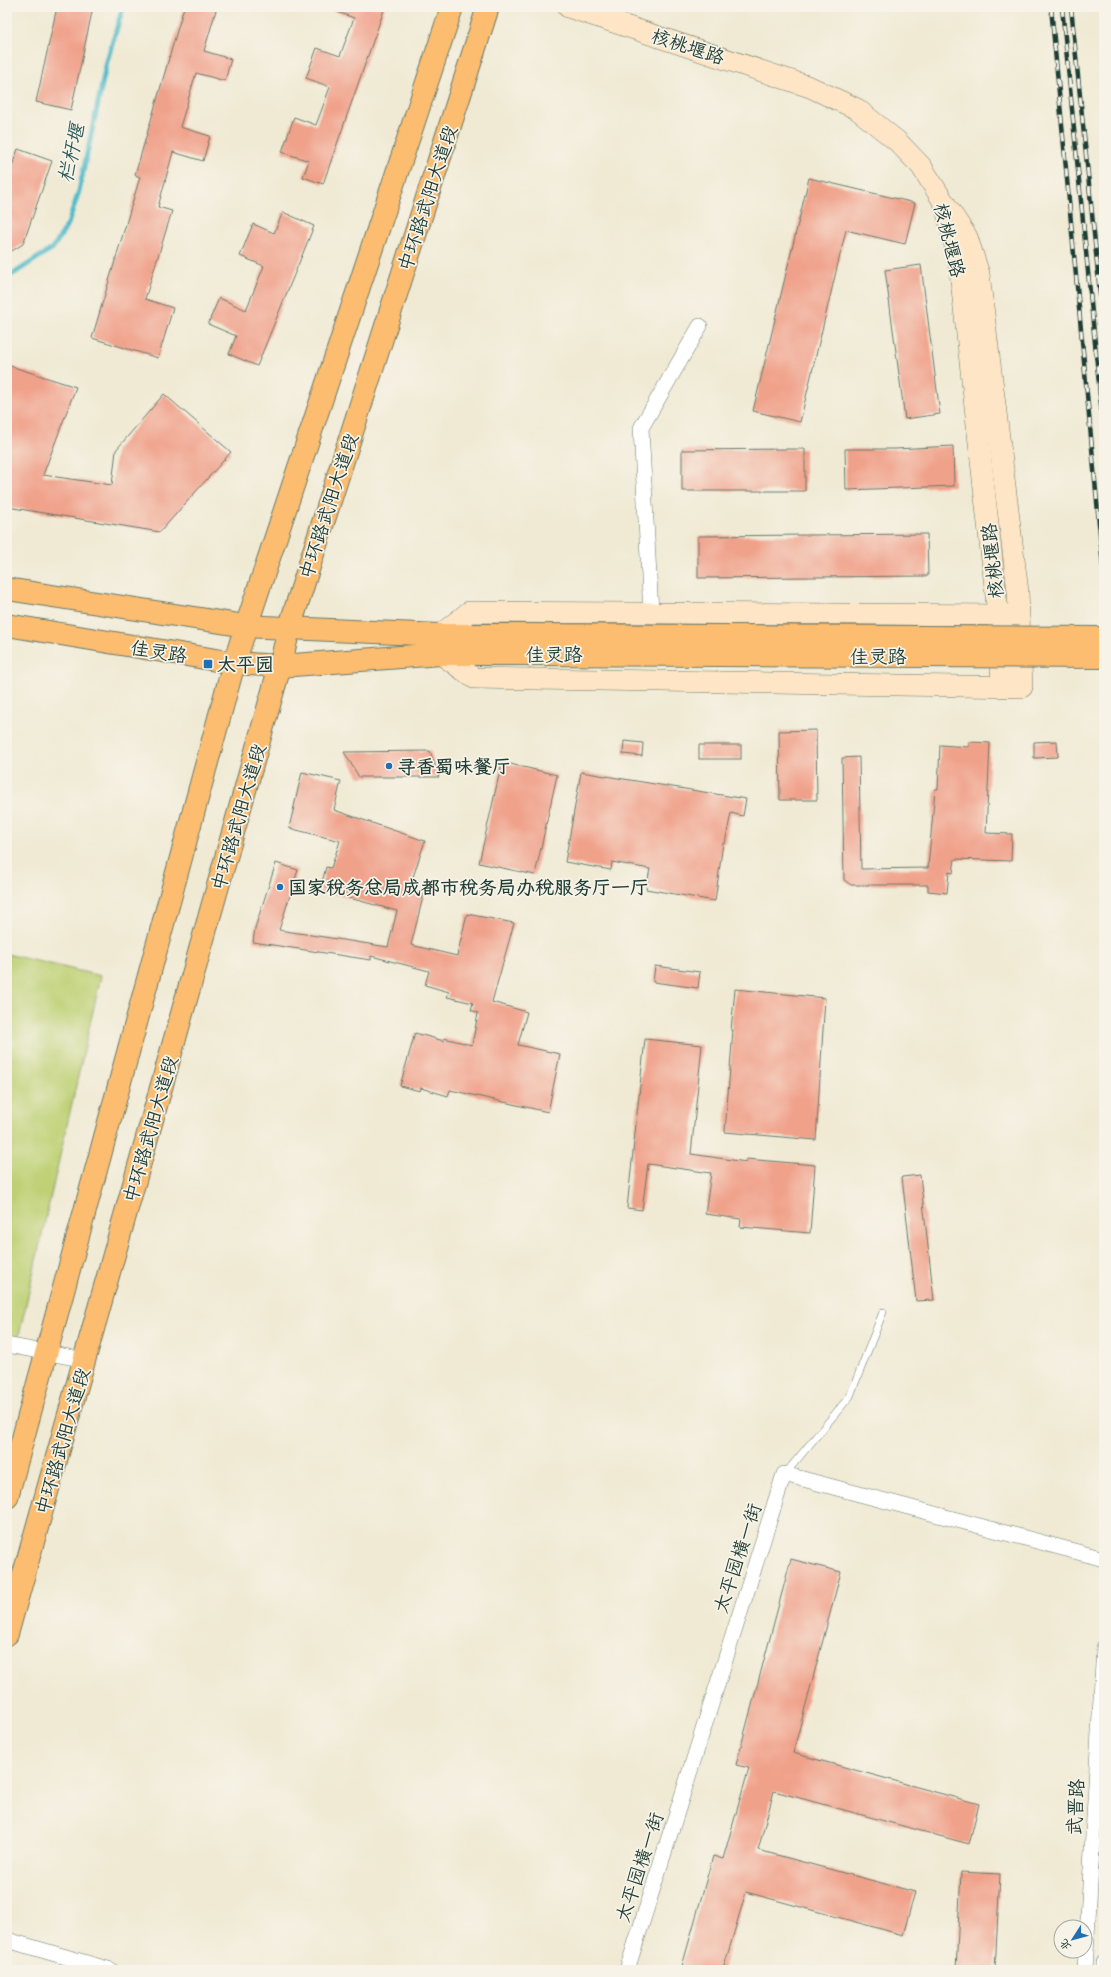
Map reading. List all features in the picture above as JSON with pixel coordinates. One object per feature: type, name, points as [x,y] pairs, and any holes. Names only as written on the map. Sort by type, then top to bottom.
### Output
[{"type":"main road","name":"中环路武阳大道段","points":[[7,1497],[234,663],[452,7]]},
{"type":"main road","name":"中环路武阳大道段","points":[[7,1634],[280,666],[289,629],[488,7]]},
{"type":"main road","name":"佳灵路","points":[[7,589],[246,626],[441,644],[1104,638]]},
{"type":"main road","name":"佳灵路","points":[[7,625],[234,663],[280,666],[441,644]]},
{"type":"main road","name":"佳灵路","points":[[522,644],[1104,657]]},
{"type":"street","name":"核桃堰路","points":[[568,7],[810,87],[857,109],[897,141],[916,161],[945,204],[959,262],[998,614],[1002,686]]},
{"type":"street","points":[[945,204],[967,237],[979,274],[1019,616],[1022,687],[474,678],[441,644],[469,612],[998,614],[1019,616]]},
{"type":"street","points":[[651,613],[641,428],[700,326]]},
{"type":"street","points":[[7,1345],[46,1354],[85,1360]]},
{"type":"street","points":[[784,1474],[1104,1559]]},
{"type":"street","name":"太平园横一街","points":[[627,1970],[784,1474]]},
{"type":"street","name":"武晋路","points":[[1085,1970],[1104,1647]]},
{"type":"street","points":[[7,1940],[111,1970]]},
{"type":"street","points":[[1104,1962],[1104,1970]]},
{"type":"lane","points":[[784,1474],[850,1396],[883,1312]]},
{"type":"green space","points":[[7,954],[101,976],[17,1344],[7,1341]]},
{"type":"building","points":[[57,7],[93,7],[71,110],[36,102]]},
{"type":"building","points":[[184,7],[217,7],[204,51],[231,59],[225,81],[196,73],[180,127],[210,136],[203,161],[173,152],[158,207],[172,211],[145,299],[173,308],[158,358],[92,338],[140,177],[135,175]]},
{"type":"building","points":[[330,7],[385,7],[323,184],[303,177],[309,161],[282,152],[294,117],[316,125],[330,87],[306,78],[317,48],[340,56],[354,18],[329,9]]},
{"type":"building","points":[[18,149],[52,161],[23,244],[7,254],[7,180]]},
{"type":"building","points":[[809,178],[915,203],[905,244],[846,230],[800,422],[753,411]]},
{"type":"building","points":[[283,212],[314,226],[257,366],[229,354],[236,336],[208,324],[219,298],[246,310],[264,266],[240,256],[253,224],[274,233]]},
{"type":"building","points":[[921,265],[940,414],[905,419],[885,270]]},
{"type":"building","points":[[7,365],[76,387],[43,475],[112,485],[116,450],[164,394],[231,452],[160,532],[7,507]]},
{"type":"building","points":[[953,446],[954,486],[846,490],[845,449],[895,449]]},
{"type":"building","points":[[805,449],[805,491],[682,491],[682,450]]},
{"type":"building","points":[[927,534],[928,576],[698,578],[698,536]]},
{"type":"building","points":[[816,730],[817,800],[780,800],[779,731]]},
{"type":"building","points":[[624,741],[643,743],[642,756],[623,754]]},
{"type":"building","points":[[1057,741],[1058,757],[1034,758],[1034,742]]},
{"type":"building","points":[[969,742],[990,743],[986,833],[1012,834],[1011,861],[955,859],[953,873],[949,872],[947,893],[928,891],[928,885],[851,885],[844,880],[842,758],[859,757],[861,869],[928,868],[935,789],[938,789],[940,745],[969,747]]},
{"type":"building","points":[[699,745],[741,745],[741,759],[699,759]]},
{"type":"building","points":[[430,751],[439,777],[359,777],[344,752]]},
{"type":"building","points":[[502,762],[557,775],[535,875],[479,863]]},
{"type":"building","points":[[302,772],[341,781],[334,810],[425,841],[409,889],[424,893],[411,945],[457,956],[467,914],[514,923],[492,1002],[527,1012],[518,1045],[560,1054],[548,1112],[450,1090],[448,1096],[421,1088],[420,1091],[400,1086],[415,1033],[444,1041],[444,1038],[472,1045],[478,1013],[471,1010],[473,1003],[447,997],[449,992],[425,985],[429,971],[371,956],[371,960],[253,942],[255,928],[276,863],[298,870],[279,930],[388,947],[397,911],[320,890],[326,867],[331,868],[340,841],[289,828]]},
{"type":"building","points":[[581,772],[746,799],[743,816],[731,813],[725,843],[723,843],[715,901],[646,889],[650,869],[612,862],[611,870],[565,862]]},
{"type":"building","points":[[655,966],[700,972],[698,988],[653,982]]},
{"type":"building","points":[[735,989],[825,998],[816,1140],[725,1132]]},
{"type":"building","points":[[645,1039],[702,1045],[691,1154],[746,1162],[746,1159],[815,1165],[810,1233],[740,1227],[741,1219],[705,1214],[711,1173],[648,1164],[642,1210],[627,1208]]},
{"type":"building","points":[[920,1175],[934,1300],[916,1301],[902,1177]]},
{"type":"building","points":[[791,1559],[841,1572],[793,1753],[979,1804],[969,1844],[774,1791],[758,1850],[915,1892],[903,1935],[746,1892],[723,1970],[681,1970],[713,1856],[723,1859],[749,1768],[736,1765]]},
{"type":"building","points":[[961,1872],[1000,1874],[995,1970],[956,1970]]},
{"type":"waterway","name":"栏杆堰","points":[[7,278],[53,248],[68,224],[79,191],[107,61],[123,7]]},
{"type":"railway","points":[[1051,7],[1104,577]]},
{"type":"railway","points":[[1062,7],[1104,435]]},
{"type":"railway","points":[[1071,7],[1104,332]]},
{"type":"place","name":"太平园","points":[[208,664]]},
{"type":"place","name":"寻香蜀味餐厅","points":[[389,766]]},
{"type":"place","name":"国家税务总局成都市税务局办税服务厅一厅","points":[[280,887]]}]
